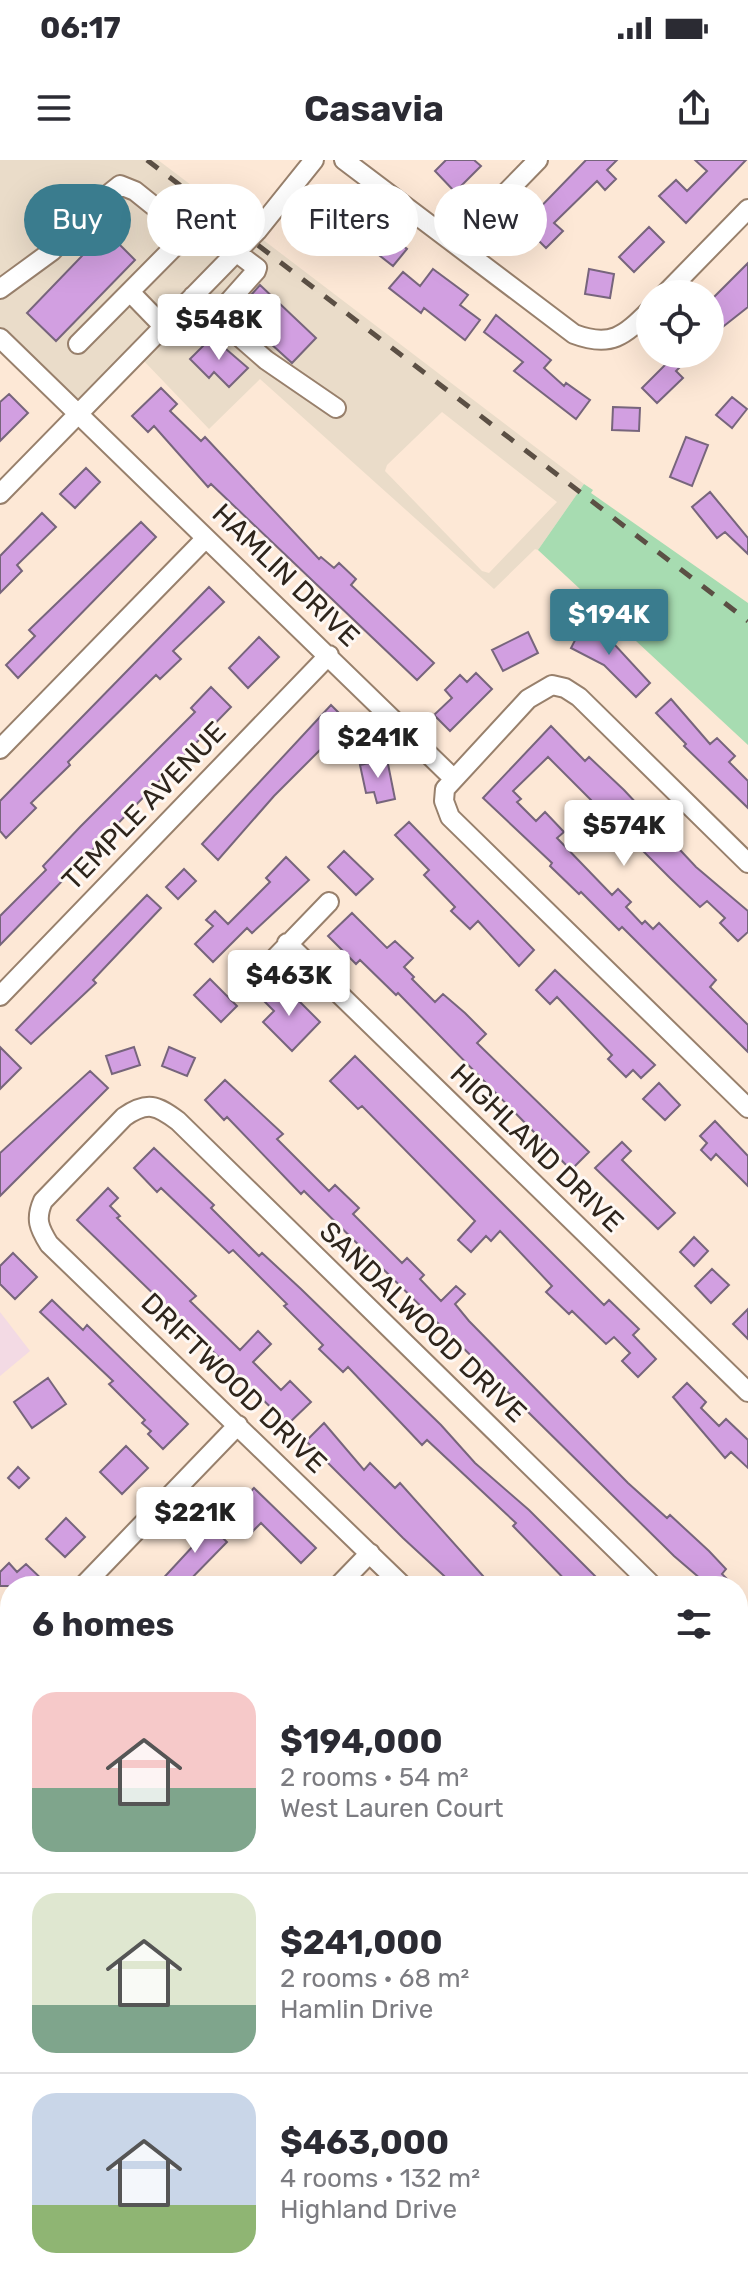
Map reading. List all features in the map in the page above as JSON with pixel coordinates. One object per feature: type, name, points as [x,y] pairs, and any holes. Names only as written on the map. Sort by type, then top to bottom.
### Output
[{"type":"street","points":[[265,221],[314,160]]},
{"type":"street","points":[[344,160],[434,226]]},
{"type":"street","points":[[515,184],[538,160]]},
{"type":"street","points":[[0,289],[52,251],[95,205],[120,185],[135,191],[181,228],[179,242],[78,344]]},
{"type":"street","points":[[679,280],[748,209]]},
{"type":"street","points":[[0,494],[232,256]]},
{"type":"street","points":[[216,316],[256,271],[257,268],[241,256]]},
{"type":"street","points":[[474,256],[574,334],[601,342],[618,338],[636,322]]},
{"type":"street","points":[[130,292],[163,326]]},
{"type":"street","points":[[193,296],[266,360],[336,408]]},
{"type":"street","name":"HAMLIN DRIVE","points":[[0,338],[453,778]]},
{"type":"street","points":[[0,749],[206,538]]},
{"type":"street","name":"TEMPLE AVENUE","points":[[0,996],[329,655]]},
{"type":"street","points":[[748,863],[579,697],[565,688],[552,685],[528,699],[445,789],[444,801],[450,817],[748,1108]]},
{"type":"street","points":[[249,985],[329,902]]},
{"type":"street","name":"HIGHLAND DRIVE","points":[[287,943],[748,1392]]},
{"type":"street","name":"SANDALWOOD DRIVE","points":[[37,1215],[52,1190],[124,1117],[139,1106],[160,1108],[178,1121],[643,1576]]},
{"type":"street","name":"DRIFTWOOD DRIVE","points":[[37,1215],[39,1229],[49,1244],[393,1576]]},
{"type":"street","points":[[93,1576],[238,1425]]},
{"type":"street","points":[[348,1576],[370,1553]]},
{"type":"shaded area","points":[[0,160],[158,160],[190,184],[147,184],[147,256],[220,256],[77,402],[0,327]]},
{"type":"shaded area","points":[[265,241],[584,484],[538,550],[535,549],[494,589],[260,379],[209,429],[143,360],[245,256],[265,256]],"holes":[[[442,412],[557,502],[489,573],[482,571],[385,471],[387,465]]]},
{"type":"shaded area","points":[[0,1312],[30,1351],[0,1376]]},
{"type":"green space","points":[[584,484],[593,490],[591,493],[748,603],[748,745],[538,550]]},
{"type":"building","points":[[446,160],[474,160],[481,166],[463,184],[447,184],[435,171]]},
{"type":"building","points":[[586,160],[617,160],[607,170],[616,179],[605,190],[597,181],[554,223],[563,231],[547,247],[547,200]]},
{"type":"building","points":[[695,160],[746,160],[686,223],[659,196],[676,180],[687,191],[707,171]]},
{"type":"building","points":[[649,227],[664,242],[634,272],[619,257]]},
{"type":"building","points":[[82,256],[131,256],[135,260],[56,341],[27,313]]},
{"type":"building","points":[[380,256],[401,256],[393,266]]},
{"type":"building","points":[[748,263],[748,307],[724,326],[724,287]]},
{"type":"building","points":[[433,269],[468,295],[460,305],[480,320],[465,340],[424,308],[421,313],[389,288],[403,272],[420,286]]},
{"type":"building","points":[[589,269],[614,274],[610,298],[585,294]]},
{"type":"building","points":[[260,285],[316,338],[292,363],[236,312]]},
{"type":"building","points":[[496,315],[551,360],[544,368],[564,386],[566,383],[590,400],[576,419],[514,371],[523,362],[484,332]]},
{"type":"building","points":[[212,337],[248,368],[229,387],[214,372],[209,378],[190,359]]},
{"type":"building","points":[[662,368],[679,368],[676,371],[683,378],[657,403],[642,388]]},
{"type":"building","points":[[161,388],[177,404],[170,411],[201,441],[205,437],[319,559],[321,557],[334,568],[339,563],[356,579],[351,585],[434,663],[417,680],[211,484],[208,487],[154,426],[148,432],[132,416]]},
{"type":"building","points":[[9,394],[28,413],[0,441],[0,402]]},
{"type":"building","points":[[732,397],[747,409],[732,428],[716,415]]},
{"type":"building","points":[[613,407],[640,408],[639,431],[612,430]]},
{"type":"building","points":[[686,437],[708,445],[692,486],[670,477]]},
{"type":"building","points":[[86,468],[100,482],[75,508],[60,494]]},
{"type":"building","points":[[710,492],[748,538],[748,554],[725,532],[717,538],[692,507]]},
{"type":"building","points":[[42,513],[56,527],[17,565],[22,571],[0,593],[0,556]]},
{"type":"building","points":[[141,522],[156,537],[18,678],[6,665],[35,636],[29,630]]},
{"type":"building","points":[[209,587],[224,602],[173,651],[181,659],[160,679],[156,675],[68,762],[70,765],[31,803],[36,808],[6,838],[0,831],[0,801]]},
{"type":"building","points":[[588,615],[601,622],[594,634],[615,645],[650,683],[636,697],[604,665],[571,648]]},
{"type":"building","points":[[528,632],[538,653],[503,671],[492,650]]},
{"type":"building","points":[[259,637],[279,657],[248,688],[229,668]]},
{"type":"building","points":[[476,673],[492,689],[450,731],[434,715],[452,698],[445,690],[460,675],[467,682]]},
{"type":"building","points":[[211,687],[231,707],[0,945],[0,916],[46,870],[43,866],[80,827],[195,712],[191,708]]},
{"type":"building","points":[[671,699],[710,744],[717,738],[735,756],[729,762],[748,781],[748,808],[684,746],[686,744],[656,713]]},
{"type":"building","points":[[331,705],[348,722],[274,796],[218,860],[202,844]]},
{"type":"building","points":[[551,726],[585,761],[589,757],[624,790],[696,867],[748,911],[748,932],[738,941],[720,923],[725,918],[707,901],[700,907],[642,850],[647,844],[627,824],[618,834],[598,815],[602,811],[548,757],[513,791],[521,799],[517,802],[536,821],[545,812],[564,832],[557,838],[612,895],[618,889],[631,902],[626,907],[642,924],[645,921],[653,929],[659,923],[716,980],[710,987],[748,1025],[748,1052],[622,927],[619,930],[581,892],[579,894],[550,866],[552,863],[483,798]]},
{"type":"building","points":[[387,759],[395,799],[377,803],[374,792],[366,793],[360,765]]},
{"type":"building","points":[[409,822],[534,950],[519,966],[478,921],[470,929],[451,911],[455,907],[424,875],[429,870],[395,835]]},
{"type":"building","points":[[344,851],[373,879],[356,895],[328,867]]},
{"type":"building","points":[[286,857],[309,880],[252,933],[247,928],[213,962],[195,944],[213,926],[206,920],[215,911],[228,924],[270,882],[266,878]]},
{"type":"building","points":[[184,869],[196,881],[178,899],[166,887]]},
{"type":"building","points":[[147,895],[161,908],[93,980],[96,983],[31,1044],[16,1030]]},
{"type":"building","points":[[352,913],[387,948],[395,941],[413,958],[404,967],[414,977],[412,979],[435,1002],[443,994],[465,1013],[486,1034],[477,1043],[589,1152],[571,1170],[398,993],[396,995],[360,960],[356,964],[328,936]]},
{"type":"building","points":[[555,970],[655,1065],[641,1078],[633,1070],[626,1077],[608,1059],[612,1055],[557,997],[550,1004],[536,990]]},
{"type":"building","points":[[210,979],[237,1006],[221,1022],[194,995]]},
{"type":"building","points":[[282,984],[320,1022],[292,1051],[263,1022],[274,1011],[264,1001]]},
{"type":"building","points":[[0,1047],[21,1068],[0,1089]]},
{"type":"building","points":[[134,1047],[140,1065],[112,1074],[106,1056]]},
{"type":"building","points":[[169,1047],[195,1058],[187,1076],[162,1066]]},
{"type":"building","points":[[355,1056],[604,1305],[609,1300],[639,1329],[633,1335],[656,1359],[638,1377],[622,1361],[630,1353],[614,1337],[606,1344],[572,1311],[569,1314],[546,1292],[552,1286],[500,1231],[491,1241],[486,1236],[471,1252],[458,1240],[475,1221],[362,1106],[358,1109],[330,1081]]},
{"type":"building","points":[[90,1071],[108,1088],[0,1196],[0,1153]]},
{"type":"building","points":[[225,1080],[283,1134],[277,1139],[329,1191],[335,1185],[359,1208],[353,1214],[402,1263],[407,1258],[424,1275],[420,1279],[441,1301],[456,1286],[465,1294],[455,1304],[469,1321],[628,1483],[667,1518],[670,1515],[709,1551],[726,1569],[722,1574],[724,1576],[697,1576],[674,1556],[304,1191],[301,1194],[227,1117],[224,1120],[205,1100]]},
{"type":"building","points":[[659,1083],[680,1105],[665,1120],[643,1099]]},
{"type":"building","points":[[715,1121],[748,1156],[748,1186],[716,1154],[711,1160],[701,1150],[707,1143],[700,1136]]},
{"type":"building","points":[[622,1142],[631,1151],[622,1160],[675,1213],[658,1229],[595,1168]]},
{"type":"building","points":[[154,1148],[214,1205],[211,1208],[259,1256],[262,1253],[301,1289],[441,1425],[475,1463],[529,1510],[595,1576],[561,1576],[513,1526],[516,1523],[427,1440],[422,1445],[348,1367],[343,1372],[319,1349],[323,1345],[233,1250],[229,1253],[161,1188],[157,1192],[134,1168]]},
{"type":"building","points":[[108,1188],[118,1198],[110,1206],[120,1216],[117,1218],[196,1296],[190,1301],[240,1350],[258,1331],[271,1344],[253,1362],[281,1390],[290,1381],[311,1402],[288,1424],[77,1220]]},
{"type":"building","points":[[694,1237],[708,1251],[694,1266],[680,1252]]},
{"type":"building","points":[[13,1253],[37,1277],[15,1299],[0,1284],[0,1266]]},
{"type":"building","points":[[712,1269],[729,1285],[711,1303],[695,1286]]},
{"type":"building","points":[[52,1300],[83,1330],[87,1325],[188,1424],[163,1449],[148,1434],[151,1431],[142,1423],[145,1420],[109,1384],[113,1381],[40,1312]]},
{"type":"building","points":[[748,1309],[748,1339],[733,1324]]},
{"type":"building","points":[[48,1378],[66,1404],[32,1428],[14,1402]]},
{"type":"building","points":[[687,1383],[706,1402],[701,1408],[719,1426],[726,1419],[748,1440],[748,1468],[731,1452],[725,1458],[673,1397]]},
{"type":"building","points":[[324,1423],[364,1470],[370,1463],[395,1488],[400,1483],[483,1576],[444,1576],[306,1441]]},
{"type":"building","points":[[126,1446],[148,1468],[122,1494],[100,1472]]},
{"type":"building","points":[[18,1467],[29,1478],[19,1488],[8,1478]]},
{"type":"building","points":[[254,1488],[316,1548],[301,1563],[261,1523],[253,1531],[232,1510]]},
{"type":"building","points":[[66,1518],[85,1537],[65,1557],[46,1539]]},
{"type":"building","points":[[203,1519],[227,1542],[194,1576],[165,1576],[194,1545],[185,1537]]},
{"type":"building","points":[[9,1563],[17,1572],[26,1564],[39,1576],[0,1576]]},
{"type":"railway","points":[[147,160],[748,621]]}]
